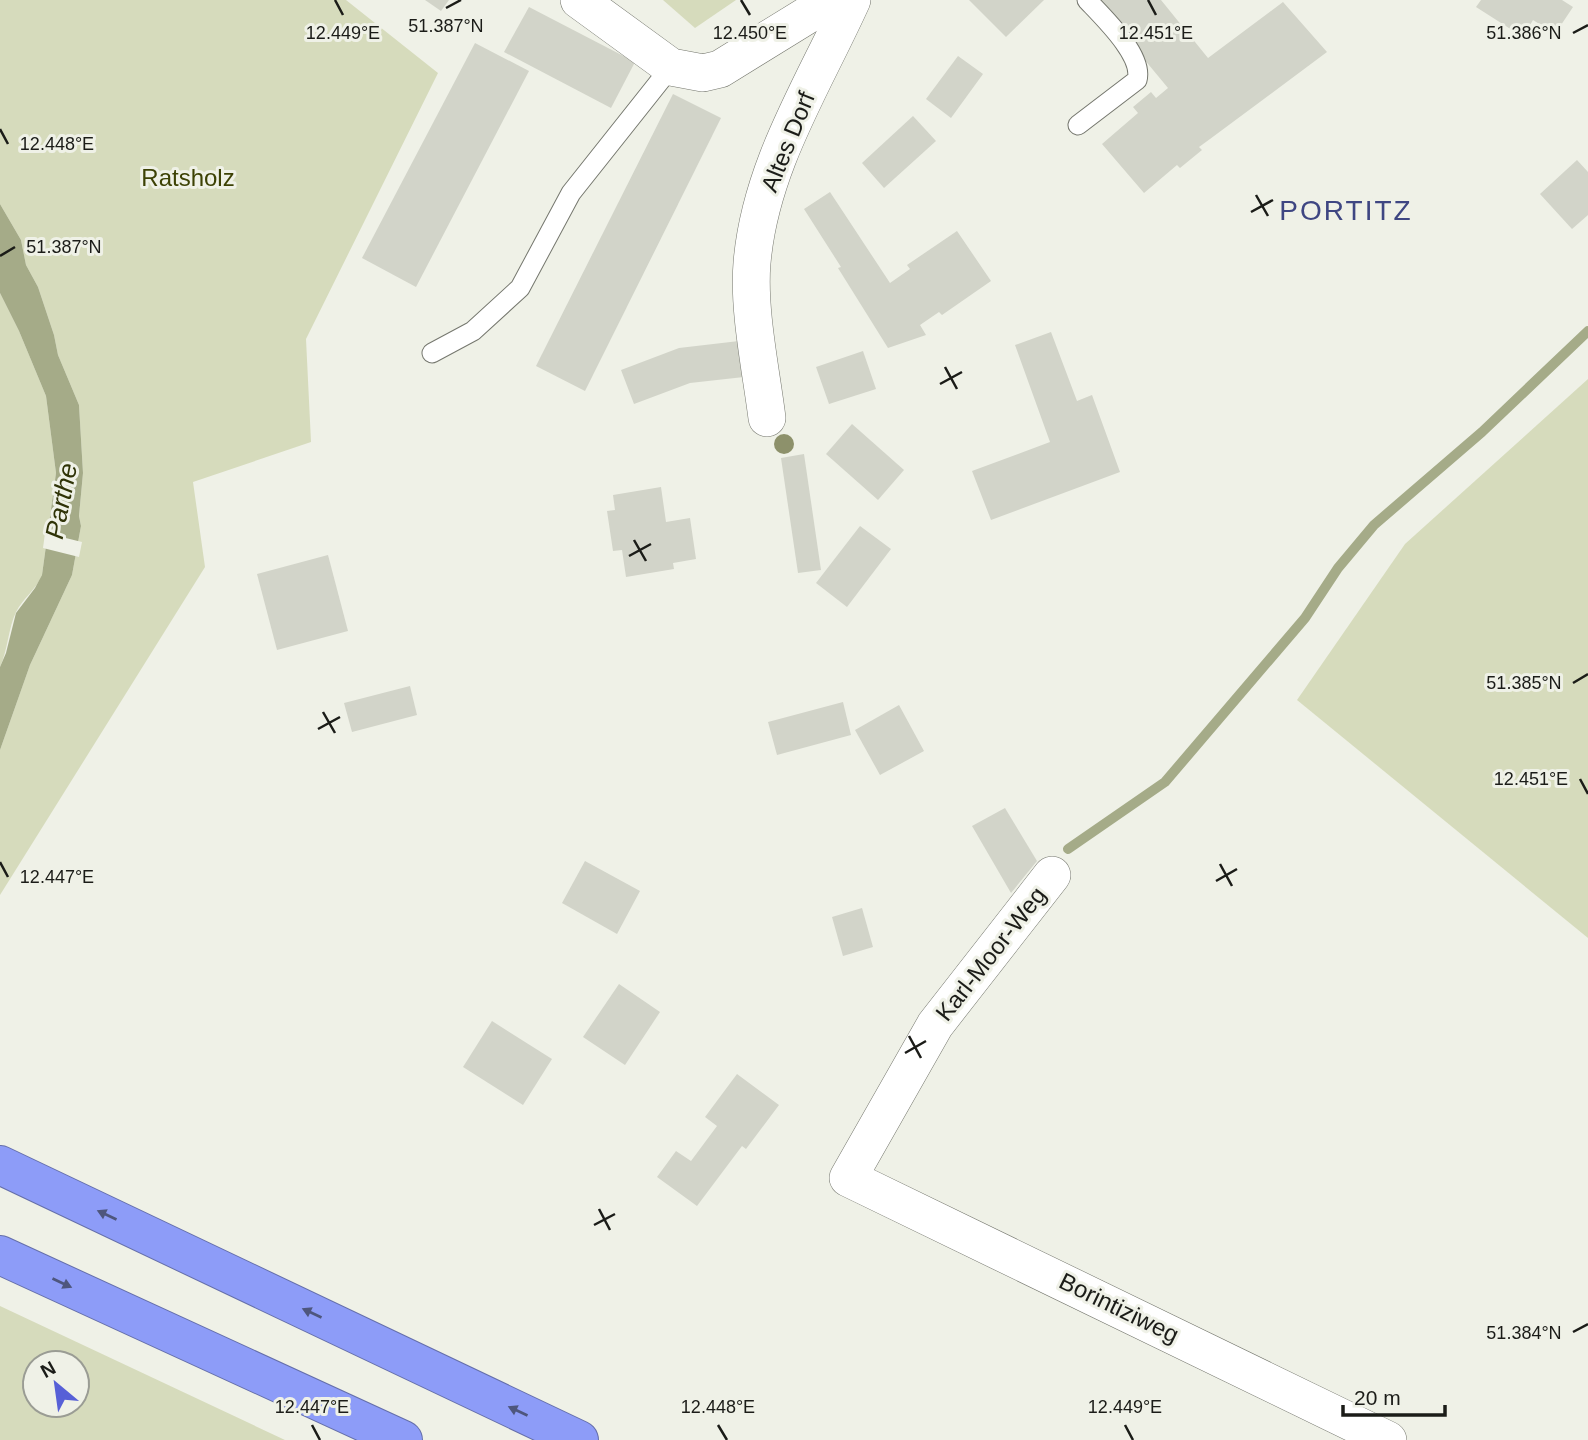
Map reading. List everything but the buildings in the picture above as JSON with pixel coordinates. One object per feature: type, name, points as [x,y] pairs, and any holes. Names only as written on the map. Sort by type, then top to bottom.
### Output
[{"type":"highway","points":[[0,1165],[579,1440]]},
{"type":"highway","points":[[0,1255],[403,1440]]},
{"type":"street","points":[[579,0],[671,67],[703,73],[720,69],[821,4]]},
{"type":"street","name":"Altes Dorf","points":[[767,418],[751,294],[754,241],[767,184],[779,152],[852,0]]},
{"type":"street","name":"Karl-Moor-Weg","points":[[848,1178],[935,1025],[1052,875]]},
{"type":"street","name":"Borintiziweg","points":[[848,1178],[1388,1440]]},
{"type":"lane","points":[[1078,125],[1137,80],[1139,71],[1136,59],[1087,0]]},
{"type":"lane","points":[[432,353],[473,331],[520,288],[572,193],[671,67]]},
{"type":"green space","name":"Ratsholz","points":[[0,0],[346,0],[438,73],[306,339],[311,442],[193,482],[205,567],[0,895],[0,750],[30,665],[72,575],[81,526],[79,516],[83,473],[79,405],[58,355],[38,287],[26,265],[21,240],[0,204]]},
{"type":"green space","points":[[663,0],[736,0],[695,28]]},
{"type":"green space","points":[[0,293],[46,396],[56,473],[42,575],[16,612],[0,667]]},
{"type":"green space","points":[[1588,379],[1588,938],[1297,700],[1405,544]]},
{"type":"green space","points":[[0,1306],[285,1440],[0,1440]]},
{"type":"water","name":"Parthe","points":[[0,204],[21,240],[26,265],[38,287],[58,355],[79,405],[83,473],[79,516],[81,526],[72,575],[30,665],[0,750],[0,667],[16,613],[42,575],[56,473],[46,396],[0,293]]},
{"type":"pier","points":[[45,533],[82,542],[79,557],[43,548]]},
{"type":"waterway","points":[[1068,849],[1165,782],[1305,618],[1338,568],[1374,525],[1482,432],[1588,331]]},
{"type":"district","name":"PORTITZ","points":[[1346,210]]}]
